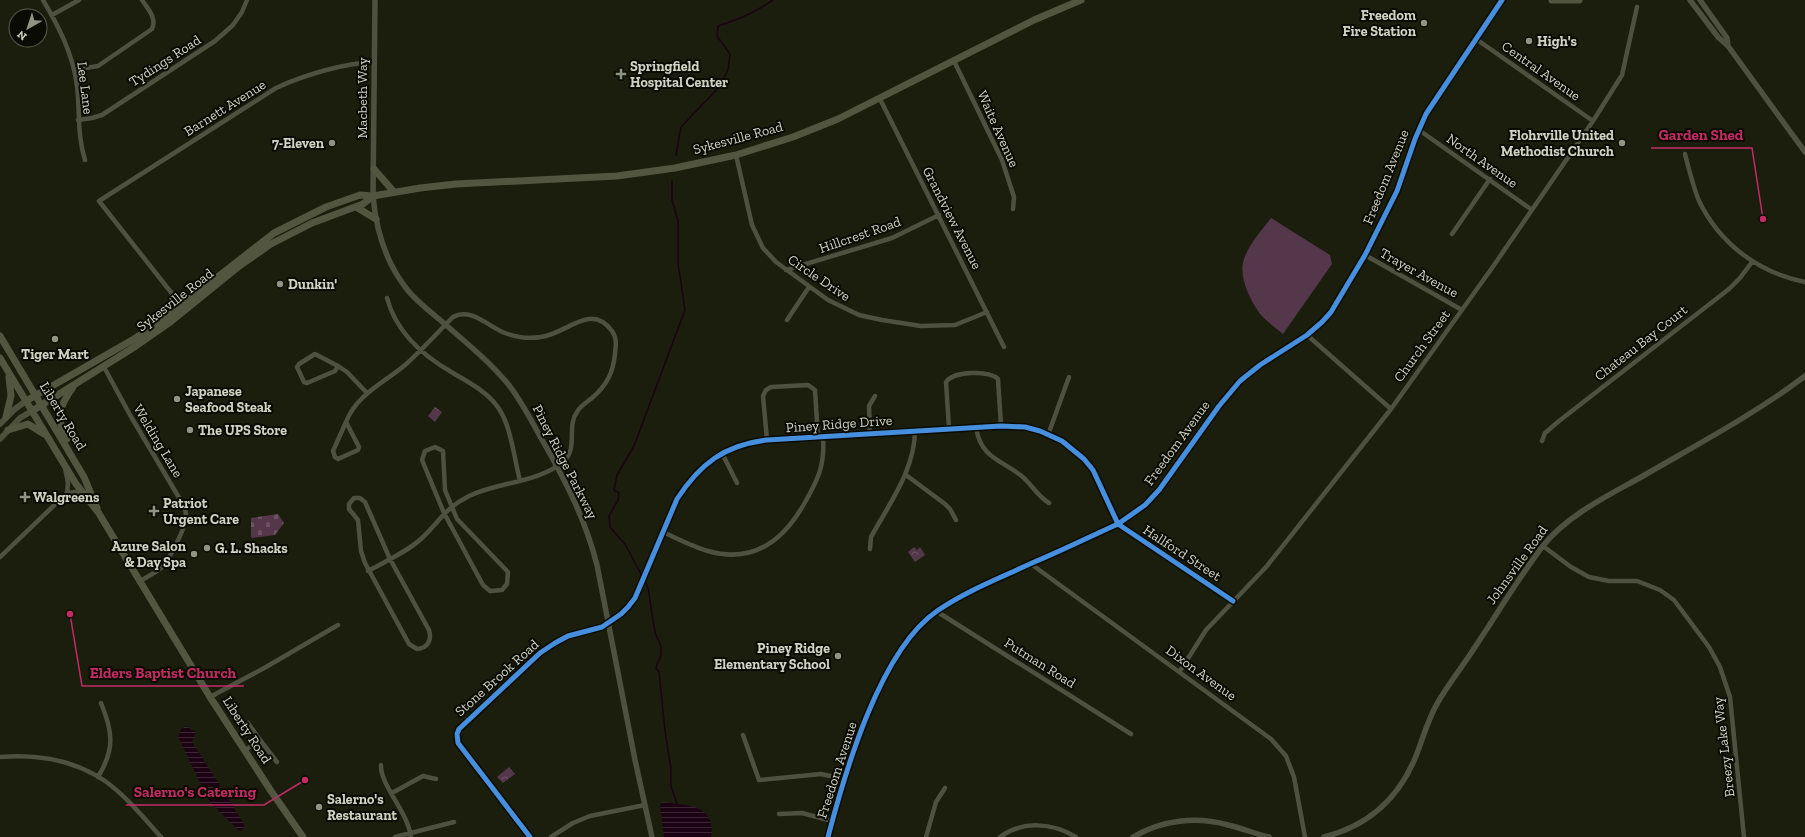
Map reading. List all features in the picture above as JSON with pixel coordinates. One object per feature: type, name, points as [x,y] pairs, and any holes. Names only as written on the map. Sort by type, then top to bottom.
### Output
[{"type":"main road","name":"Sykesville Road","points":[[0,424],[6,417],[26,401],[134,339],[181,305],[252,248],[282,228],[314,212],[360,195],[373,196],[456,184],[622,176],[675,168],[736,154],[808,131],[880,99],[1034,20],[1081,0]]},
{"type":"main road","points":[[1552,0],[1578,0]]},
{"type":"main road","points":[[374,169],[394,192]]},
{"type":"main road","name":"Sykesville Road","points":[[0,439],[20,418],[104,367],[169,323],[238,267],[271,244],[312,223],[364,204],[373,196]]},
{"type":"main road","points":[[356,207],[376,219]]},
{"type":"main road","name":"Liberty Road","points":[[0,336],[73,458],[92,493],[98,512]]},
{"type":"main road","name":"Liberty Road","points":[[0,358],[64,465],[85,497],[98,512],[244,751],[303,837]]},
{"type":"main road","points":[[6,417],[11,396],[9,372]]},
{"type":"main road","points":[[73,458],[71,446],[61,428],[60,415],[63,402],[75,384]]},
{"type":"main road","points":[[8,430],[28,424],[38,429],[49,439]]},
{"type":"street","name":"Lee Lane","points":[[43,0],[68,47],[74,70],[80,139],[85,160]]},
{"type":"street","points":[[52,15],[79,0]]},
{"type":"street","points":[[74,70],[98,66],[152,29],[154,25],[153,18],[142,0]]},
{"type":"street","name":"Tydings Road","points":[[78,120],[102,115],[215,41],[233,25],[242,12],[247,0]]},
{"type":"street","name":"Macbeth Way","points":[[373,196],[375,0]]},
{"type":"street","name":"Freedom Avenue","points":[[828,837],[857,739],[894,661],[915,631],[936,611],[962,596],[1118,524],[1145,505],[1159,490],[1219,406],[1240,381],[1260,365],[1307,335],[1331,312],[1365,255],[1397,192],[1426,114],[1502,0]]},
{"type":"street","points":[[1690,0],[1718,37],[1728,46],[1805,152]]},
{"type":"street","points":[[1700,0],[1727,38],[1728,46]]},
{"type":"street","name":"Church Street","points":[[1180,672],[1206,630],[1276,555],[1391,409],[1532,210],[1593,121],[1622,75],[1637,7]]},
{"type":"street","name":"Central Avenue","points":[[1476,39],[1593,121]]},
{"type":"street","name":"Waite Avenue","points":[[954,60],[1002,160],[1014,196],[1013,209]]},
{"type":"street","name":"Barnett Avenue","points":[[181,305],[99,201],[276,88],[288,82],[315,74],[359,63],[375,62]]},
{"type":"street","name":"Grandview Avenue","points":[[880,99],[1004,347]]},
{"type":"street","name":"North Avenue","points":[[1419,130],[1532,210]]},
{"type":"street","name":"Circle Drive","points":[[736,154],[753,229],[765,252],[786,270],[828,300],[849,311],[882,320],[921,326],[946,326],[961,323],[987,312]]},
{"type":"street","points":[[1684,154],[1699,200],[1710,220],[1724,237],[1752,262],[1794,280],[1805,282]]},
{"type":"street","points":[[1452,234],[1490,179]]},
{"type":"street","name":"Piney Ridge Parkway","points":[[373,196],[376,219],[384,249],[396,273],[414,297],[508,383],[518,397],[557,466],[580,512],[590,537],[652,837]]},
{"type":"street","name":"Hillcrest Road","points":[[786,270],[892,238],[939,215]]},
{"type":"street","name":"Trayer Avenue","points":[[1365,255],[1462,310]]},
{"type":"street","name":"Chateau Bay Court","points":[[1542,440],[1546,433],[1559,421],[1729,289],[1740,278],[1752,262]]},
{"type":"street","points":[[787,320],[809,287]]},
{"type":"street","points":[[387,298],[390,311],[396,322],[405,334],[421,350],[438,364],[476,387],[488,396],[497,406],[506,425],[520,481]]},
{"type":"street","points":[[346,422],[359,447],[358,450],[338,459],[335,457],[333,451],[346,422],[356,405],[367,393],[404,366],[453,317],[464,314],[481,320],[505,333],[529,338],[549,336],[588,319],[601,321],[611,330],[616,341],[611,373],[607,383],[601,390],[578,409],[575,414],[572,420],[572,444],[570,452],[563,462],[557,466],[520,481],[481,491],[451,506],[422,537],[390,559],[368,571]]},
{"type":"street","points":[[1307,335],[1391,409]]},
{"type":"street","points":[[338,366],[335,371],[307,383],[304,382],[297,367],[299,364],[315,354],[338,366],[347,372],[367,393]]},
{"type":"street","name":"Welding Lane","points":[[104,367],[186,512],[183,527],[164,564],[156,572],[140,581]]},
{"type":"street","points":[[949,428],[946,382],[954,375],[971,373],[992,374],[998,379],[1001,426]]},
{"type":"street","name":"Johnsville Road","points":[[1324,837],[1356,826],[1382,808],[1394,795],[1408,773],[1438,702],[1544,546],[1563,526],[1580,514],[1744,416],[1805,376]]},
{"type":"street","points":[[1048,434],[1069,377]]},
{"type":"street","points":[[663,532],[702,549],[725,554],[750,552],[769,544],[784,533],[792,523],[816,482],[823,461],[816,395],[813,388],[808,385],[771,387],[766,390],[763,396],[766,440]]},
{"type":"street","points":[[870,434],[869,406],[874,396]]},
{"type":"street","name":"Piney Ridge Drive","points":[[608,622],[621,614],[635,598],[682,492],[706,464],[722,453],[740,446],[766,440],[821,438],[949,428],[1001,426],[1024,428],[1048,434],[1062,441],[1076,451],[1093,470],[1118,524]]},
{"type":"street","points":[[976,427],[980,440],[991,456],[1021,476],[1043,499],[1049,502]]},
{"type":"street","points":[[870,548],[870,538],[906,475],[913,455],[915,430]]},
{"type":"street","points":[[438,447],[443,451],[445,490],[451,506],[461,524],[508,572],[507,584],[502,590],[490,591],[483,585],[444,513],[422,460],[425,451],[431,448],[438,447]]},
{"type":"street","points":[[722,453],[737,483]]},
{"type":"street","points":[[64,465],[68,483],[67,493]]},
{"type":"street","points":[[906,475],[945,504],[956,520]]},
{"type":"street","points":[[0,557],[67,493],[76,492],[85,497]]},
{"type":"street","points":[[354,498],[360,498],[365,502],[390,559],[429,630],[431,638],[428,644],[423,648],[416,649],[409,644],[368,571],[361,551],[358,520],[349,509],[349,504],[354,498]]},
{"type":"street","name":"Hallford Street","points":[[1118,524],[1233,601]]},
{"type":"street","name":"Breezy Lake Way","points":[[1544,546],[1569,566],[1589,577],[1609,581],[1637,580],[1660,590],[1674,600],[1708,647],[1720,667],[1730,697],[1744,837]]},
{"type":"street","name":"Dixon Avenue","points":[[1031,564],[1264,733],[1280,748],[1286,756],[1294,777],[1305,837]]},
{"type":"street","name":"Putman Road","points":[[936,611],[1131,734]]},
{"type":"street","name":"Stone Brook Road","points":[[530,837],[458,743],[457,734],[459,729],[540,653],[568,636],[602,627],[608,622]]},
{"type":"street","points":[[210,697],[338,625]]},
{"type":"street","points":[[98,776],[104,766],[111,747],[108,723],[101,703]]},
{"type":"street","points":[[248,724],[277,762]]},
{"type":"street","points":[[743,735],[759,780],[821,774],[844,779]]},
{"type":"street","points":[[244,751],[260,740]]},
{"type":"street","points":[[0,756],[43,757],[74,765],[98,776],[116,790],[161,837]]},
{"type":"street","points":[[381,765],[382,774],[408,822],[411,835]]},
{"type":"street","points":[[392,793],[423,776],[436,779]]},
{"type":"street","points":[[926,837],[936,802],[945,788]]},
{"type":"street","points":[[551,837],[573,823],[590,816],[645,805]]},
{"type":"street","points":[[779,814],[802,813],[832,821]]},
{"type":"street","points":[[1133,837],[1163,824],[1192,820],[1217,822],[1269,837]]},
{"type":"street","points":[[395,837],[411,835],[454,822]]},
{"type":"street","points":[[1000,837],[1016,828],[1030,825],[1048,825],[1061,829],[1076,837]]},
{"type":"green space","points":[[1271,218],[1330,255],[1332,264],[1283,334],[1260,314],[1252,302],[1246,288],[1243,273],[1246,253]]},
{"type":"green space","points":[[435,407],[442,412],[435,422],[428,416]]},
{"type":"green space","points":[[278,514],[284,523],[275,535],[251,538],[251,518]]},
{"type":"green space","points":[[914,547],[917,550],[920,547],[925,555],[915,562],[908,552]]},
{"type":"green space","points":[[509,767],[515,774],[503,783],[497,777]]},
{"type":"shaded area","points":[[187,726],[191,730],[194,730],[195,734],[192,742],[244,825],[242,831],[238,830],[209,801],[178,737],[181,729]]},
{"type":"shaded area","points":[[662,802],[689,806],[704,812],[709,818],[712,826],[711,837],[664,837],[660,805]]},
{"type":"waterway","points":[[676,155],[681,127],[719,87],[728,70],[730,54],[717,36],[718,26],[747,15],[773,0]]},
{"type":"waterway","points":[[641,574],[625,544],[610,527],[609,516],[618,500],[619,493],[614,490],[617,475],[634,446],[685,310],[678,263],[678,221],[672,200],[672,180]]},
{"type":"waterway","points":[[646,583],[655,633],[661,646],[661,654],[656,668],[659,672],[665,731],[671,769],[671,786],[677,804]]},
{"type":"cycle path","points":[[828,837],[844,780],[868,714],[882,683],[898,654],[917,629],[937,611],[971,591],[1118,524],[1145,505],[1159,490],[1219,406],[1240,381],[1260,365],[1307,335],[1331,312],[1365,255],[1397,191],[1415,139],[1426,114],[1502,0]]},
{"type":"cycle path","points":[[530,837],[458,743],[457,734],[459,729],[540,653],[568,636],[602,627],[621,614],[628,607],[635,598],[677,499],[704,466],[714,458],[738,446],[767,440],[1001,426],[1025,427],[1040,431],[1062,441],[1084,459],[1093,470],[1118,524],[1233,601]]},
{"type":"place","name":"Freedom Fire Station","points":[[1424,23]]},
{"type":"place","name":"High's","points":[[1529,41]]},
{"type":"place","name":"Springfield Hospital Center","points":[[621,74]]},
{"type":"place","name":"7-Eleven","points":[[332,143]]},
{"type":"place","name":"Flohrville United Methodist Church","points":[[1622,143]]},
{"type":"place","name":"Garden Shed","points":[[1763,219]]},
{"type":"place","name":"Dunkin'","points":[[280,284]]},
{"type":"place","name":"Tiger Mart","points":[[55,339]]},
{"type":"place","name":"Japanese Seafood Steak","points":[[177,399]]},
{"type":"place","name":"The UPS Store","points":[[190,430]]},
{"type":"place","name":"Walgreens","points":[[25,497]]},
{"type":"place","name":"Patriot Urgent Care","points":[[154,511]]},
{"type":"place","name":"G. L. Shacks","points":[[207,548]]},
{"type":"place","name":"Azure Salon & Day Spa","points":[[194,554]]},
{"type":"place","name":"Elders Baptist Church","points":[[70,614]]},
{"type":"place","name":"Piney Ridge Elementary School","points":[[838,656]]},
{"type":"place","name":"Salerno's Catering","points":[[305,780]]},
{"type":"place","name":"Salerno's Restaurant","points":[[319,807]]}]
